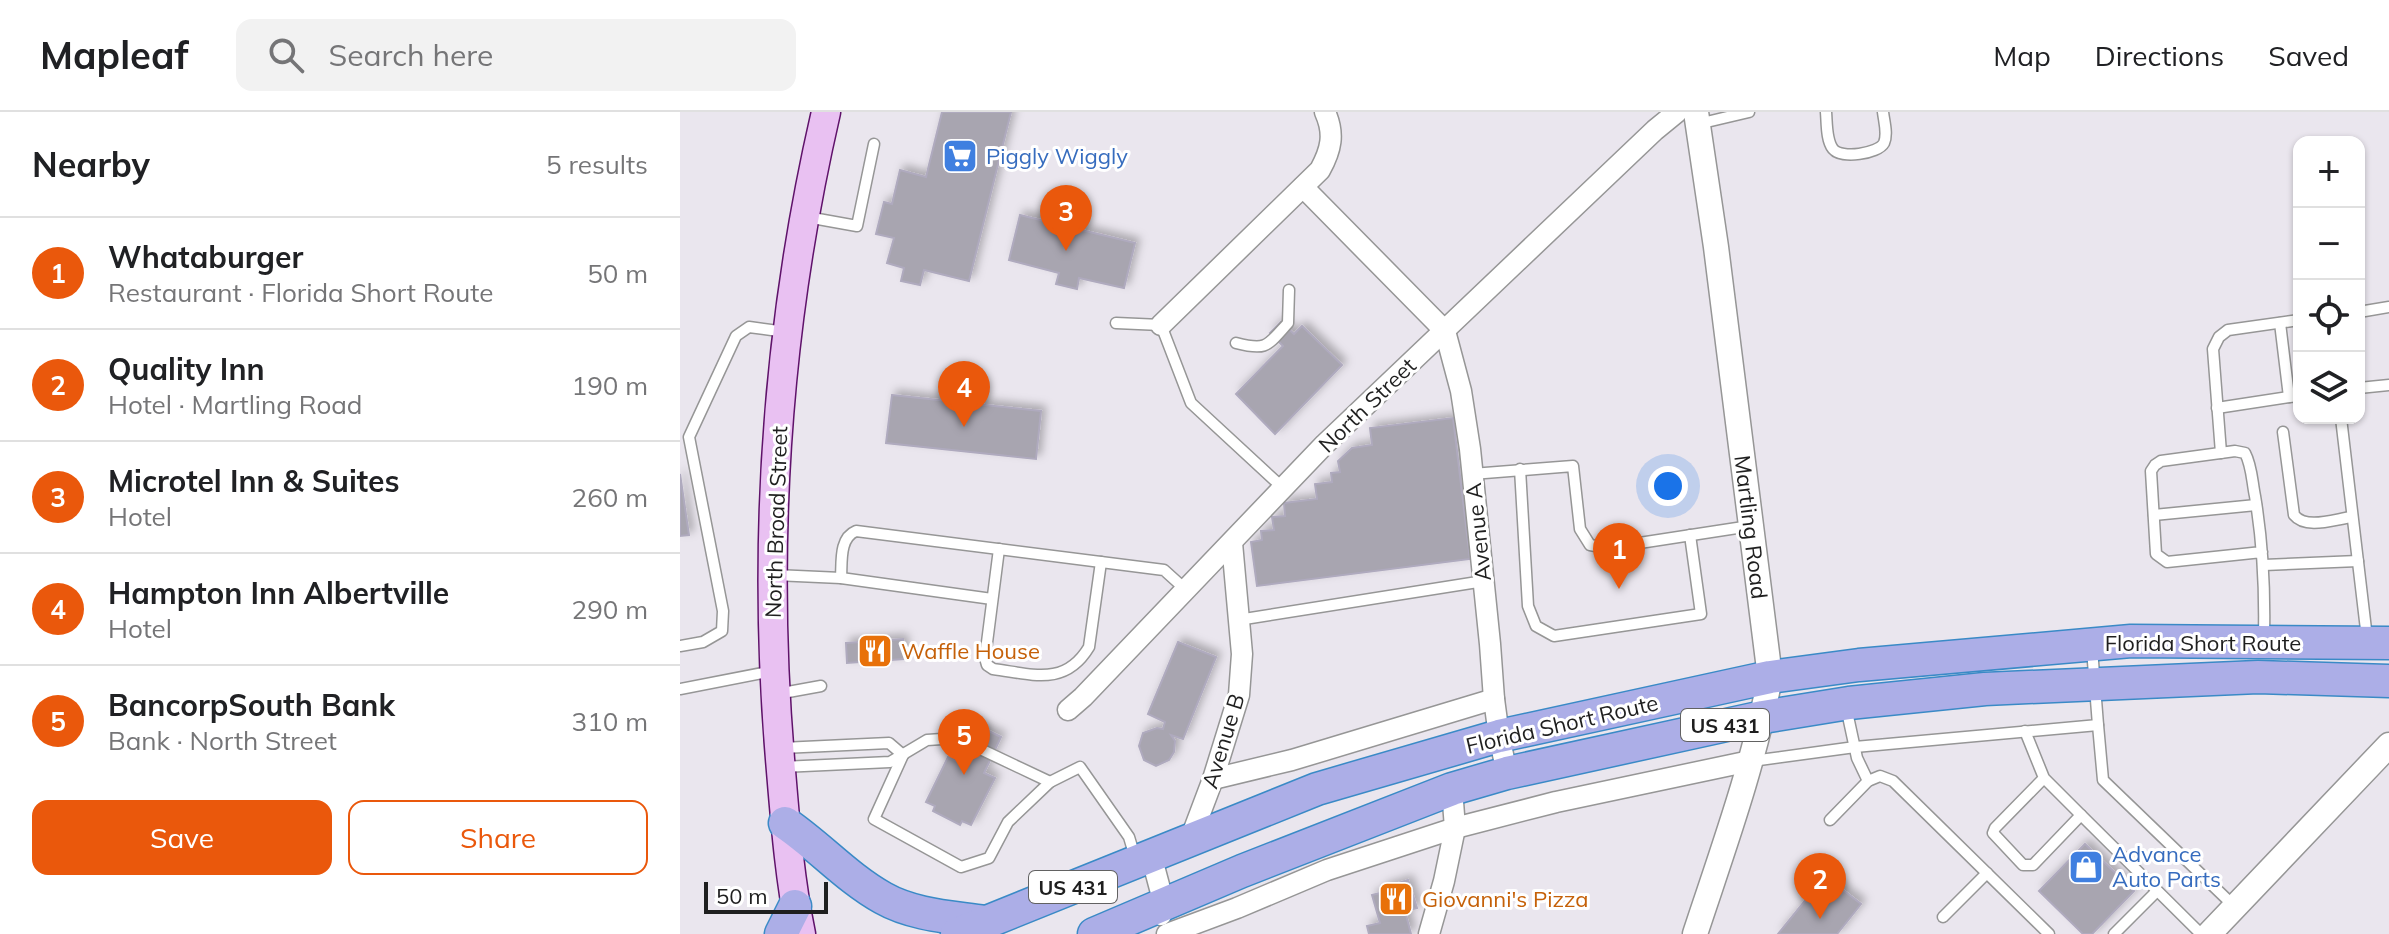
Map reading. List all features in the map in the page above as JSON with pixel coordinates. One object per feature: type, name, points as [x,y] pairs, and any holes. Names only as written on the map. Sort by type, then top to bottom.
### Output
[{"type":"highway","name":"Florida Short Route","points":[[970,928],[1317,789],[1499,736],[1770,677],[1859,665],[2131,641],[2378,643]]},
{"type":"highway","name":"Florida Short Route","points":[[1094,934],[1162,924],[1242,871],[1452,789],[1507,773],[1763,717],[1846,704],[1985,689],[2258,677],[2389,681]]},
{"type":"highway","points":[[785,823],[884,899],[970,928]]},
{"type":"main road","name":"North Broad Street","points":[[792,925],[775,683],[773,574],[777,441],[788,333],[805,216],[826,112]]},
{"type":"street","points":[[1161,325],[1320,170],[1329,155],[1332,140],[1325,112]]},
{"type":"street","name":"North Street","points":[[1068,710],[1325,444],[1655,130],[1691,116]]},
{"type":"street","name":"Martling Road","points":[[1691,116],[1716,247],[1770,677],[1763,717],[1733,826],[1695,934]]},
{"type":"street","points":[[1303,187],[1445,331]]},
{"type":"street","name":"Avenue A","points":[[1445,331],[1461,391],[1484,581],[1494,699],[1507,773]]},
{"type":"street","name":"Avenue B","points":[[1190,840],[1239,695],[1242,654],[1232,543]]},
{"type":"street","points":[[1213,779],[1292,760],[1494,699]]},
{"type":"street","points":[[2209,934],[2389,745]]},
{"type":"street","points":[[1617,749],[1628,786]]},
{"type":"street","points":[[1144,858],[1162,924],[1237,908],[1327,870],[1455,828],[1556,802],[1750,761]]},
{"type":"street","points":[[1429,934],[1455,828],[1452,789]]},
{"type":"lane","points":[[1691,116],[1749,112]]},
{"type":"lane","points":[[1826,112],[1829,141],[1833,150],[1843,156],[1878,150],[1883,145],[1886,135],[1883,112]]},
{"type":"lane","points":[[805,216],[857,226],[874,144]]},
{"type":"lane","points":[[1236,343],[1257,349],[1269,344],[1288,323],[1289,290]]},
{"type":"lane","points":[[2365,311],[2389,307]]},
{"type":"lane","points":[[2221,453],[2213,349],[2219,337],[2228,330],[2293,321]]},
{"type":"lane","points":[[1116,323],[1161,325],[1191,403],[1283,488]]},
{"type":"lane","points":[[2280,323],[2293,391]]},
{"type":"lane","points":[[680,646],[703,642],[722,631],[723,611],[684,435],[736,336],[749,327],[788,333]]},
{"type":"lane","points":[[2365,387],[2389,385]]},
{"type":"lane","points":[[2217,408],[2293,396]]},
{"type":"lane","points":[[2342,424],[2358,561],[2378,643]]},
{"type":"lane","points":[[2283,432],[2294,515],[2299,521],[2307,523],[2352,517]]},
{"type":"lane","points":[[2262,552],[2167,562],[2156,554],[2151,471],[2155,465],[2161,461],[2235,451],[2245,453],[2249,462],[2264,565],[2264,642]]},
{"type":"lane","points":[[1472,474],[1573,466],[1580,529],[1590,545],[1607,548],[1750,526]]},
{"type":"lane","points":[[1520,469],[1528,606],[1536,626],[1554,636],[1701,614],[1690,535]]},
{"type":"lane","points":[[2154,515],[2256,505]]},
{"type":"lane","points":[[841,578],[845,539],[856,531],[1164,570],[1185,589]]},
{"type":"lane","points":[[999,549],[985,658],[987,665],[993,669],[1052,676],[1066,672],[1084,655],[1089,647],[1101,562]]},
{"type":"lane","points":[[2264,565],[2358,561]]},
{"type":"lane","points":[[773,574],[841,578],[992,599]]},
{"type":"lane","points":[[1238,620],[1484,581]]},
{"type":"lane","points":[[2092,644],[2103,780],[2235,907]]},
{"type":"lane","points":[[680,689],[775,683],[821,686]]},
{"type":"lane","points":[[1846,704],[1857,758],[1868,781]]},
{"type":"lane","points":[[1750,761],[1855,747],[2098,725]]},
{"type":"lane","points":[[2025,731],[2044,778],[2201,934]]},
{"type":"lane","points":[[780,757],[890,762],[927,740],[957,738],[1050,782]]},
{"type":"lane","points":[[780,757],[889,743],[903,755]]},
{"type":"lane","points":[[903,755],[874,819],[961,867],[989,858],[1008,822],[1050,782],[1080,767],[1144,858]]},
{"type":"lane","points":[[1830,820],[1868,781],[1880,776],[1893,781],[2049,934]]},
{"type":"lane","points":[[2044,778],[1995,828],[1994,837],[2023,865],[2033,865],[2081,815]]},
{"type":"lane","points":[[1943,917],[1987,873]]},
{"type":"lane","points":[[2114,934],[2157,891]]},
{"type":"building","points":[[942,112],[1011,112],[969,281],[924,270],[920,285],[901,281],[904,268],[887,263],[894,238],[876,234],[884,202],[892,204],[900,170],[926,177]]},
{"type":"building","points":[[1020,215],[1135,243],[1124,288],[1079,278],[1077,289],[1056,284],[1059,273],[1009,260]]},
{"type":"building","points":[[1281,322],[1294,334],[1302,326],[1342,365],[1275,434],[1236,394],[1283,346],[1270,333]]},
{"type":"building","points":[[892,395],[1041,411],[1036,459],[886,443]]},
{"type":"building","points":[[1453,418],[1470,559],[1257,586],[1251,542],[1262,540],[1261,531],[1274,530],[1272,517],[1285,516],[1284,503],[1317,499],[1315,484],[1332,482],[1331,473],[1340,472],[1338,461],[1352,448],[1372,445],[1370,428]]},
{"type":"building","points":[[680,474],[689,535],[680,536]]},
{"type":"building","name":"Waffle House","points":[[903,639],[904,659],[847,663],[846,643]]},
{"type":"building","points":[[1178,642],[1216,657],[1183,739],[1171,735],[1175,741],[1174,752],[1169,760],[1156,766],[1144,760],[1139,746],[1143,733],[1163,729],[1165,722],[1148,714]]},
{"type":"building","points":[[977,725],[1001,737],[984,773],[995,778],[971,825],[962,821],[960,825],[933,811],[935,806],[926,802],[948,757],[959,762]]},
{"type":"building","name":"Advance Auto Parts","points":[[2085,844],[2134,891],[2092,934],[2083,934],[2039,891]]},
{"type":"building","points":[[1825,876],[1861,904],[1837,934],[1778,934]]},
{"type":"building","points":[[1408,880],[1417,908],[1405,911],[1411,934],[1369,934],[1367,926],[1380,923],[1372,895],[1384,892],[1382,888]]},
{"type":"place","name":"Piggly Wiggly","points":[[960,156]]},
{"type":"place","name":"Microtel Inn & Suites","points":[[1066,251]]},
{"type":"place","name":"Hampton Inn Albertville","points":[[964,427]]},
{"type":"place","name":"Whataburger","points":[[1619,589]]},
{"type":"place","name":"Waffle House","points":[[875,651]]},
{"type":"place","name":"BancorpSouth Bank","points":[[964,775]]},
{"type":"place","name":"Advance Auto Parts","points":[[2086,867]]},
{"type":"place","name":"Giovanni's Pizza","points":[[1396,899]]},
{"type":"place","name":"Quality Inn","points":[[1820,919]]}]
